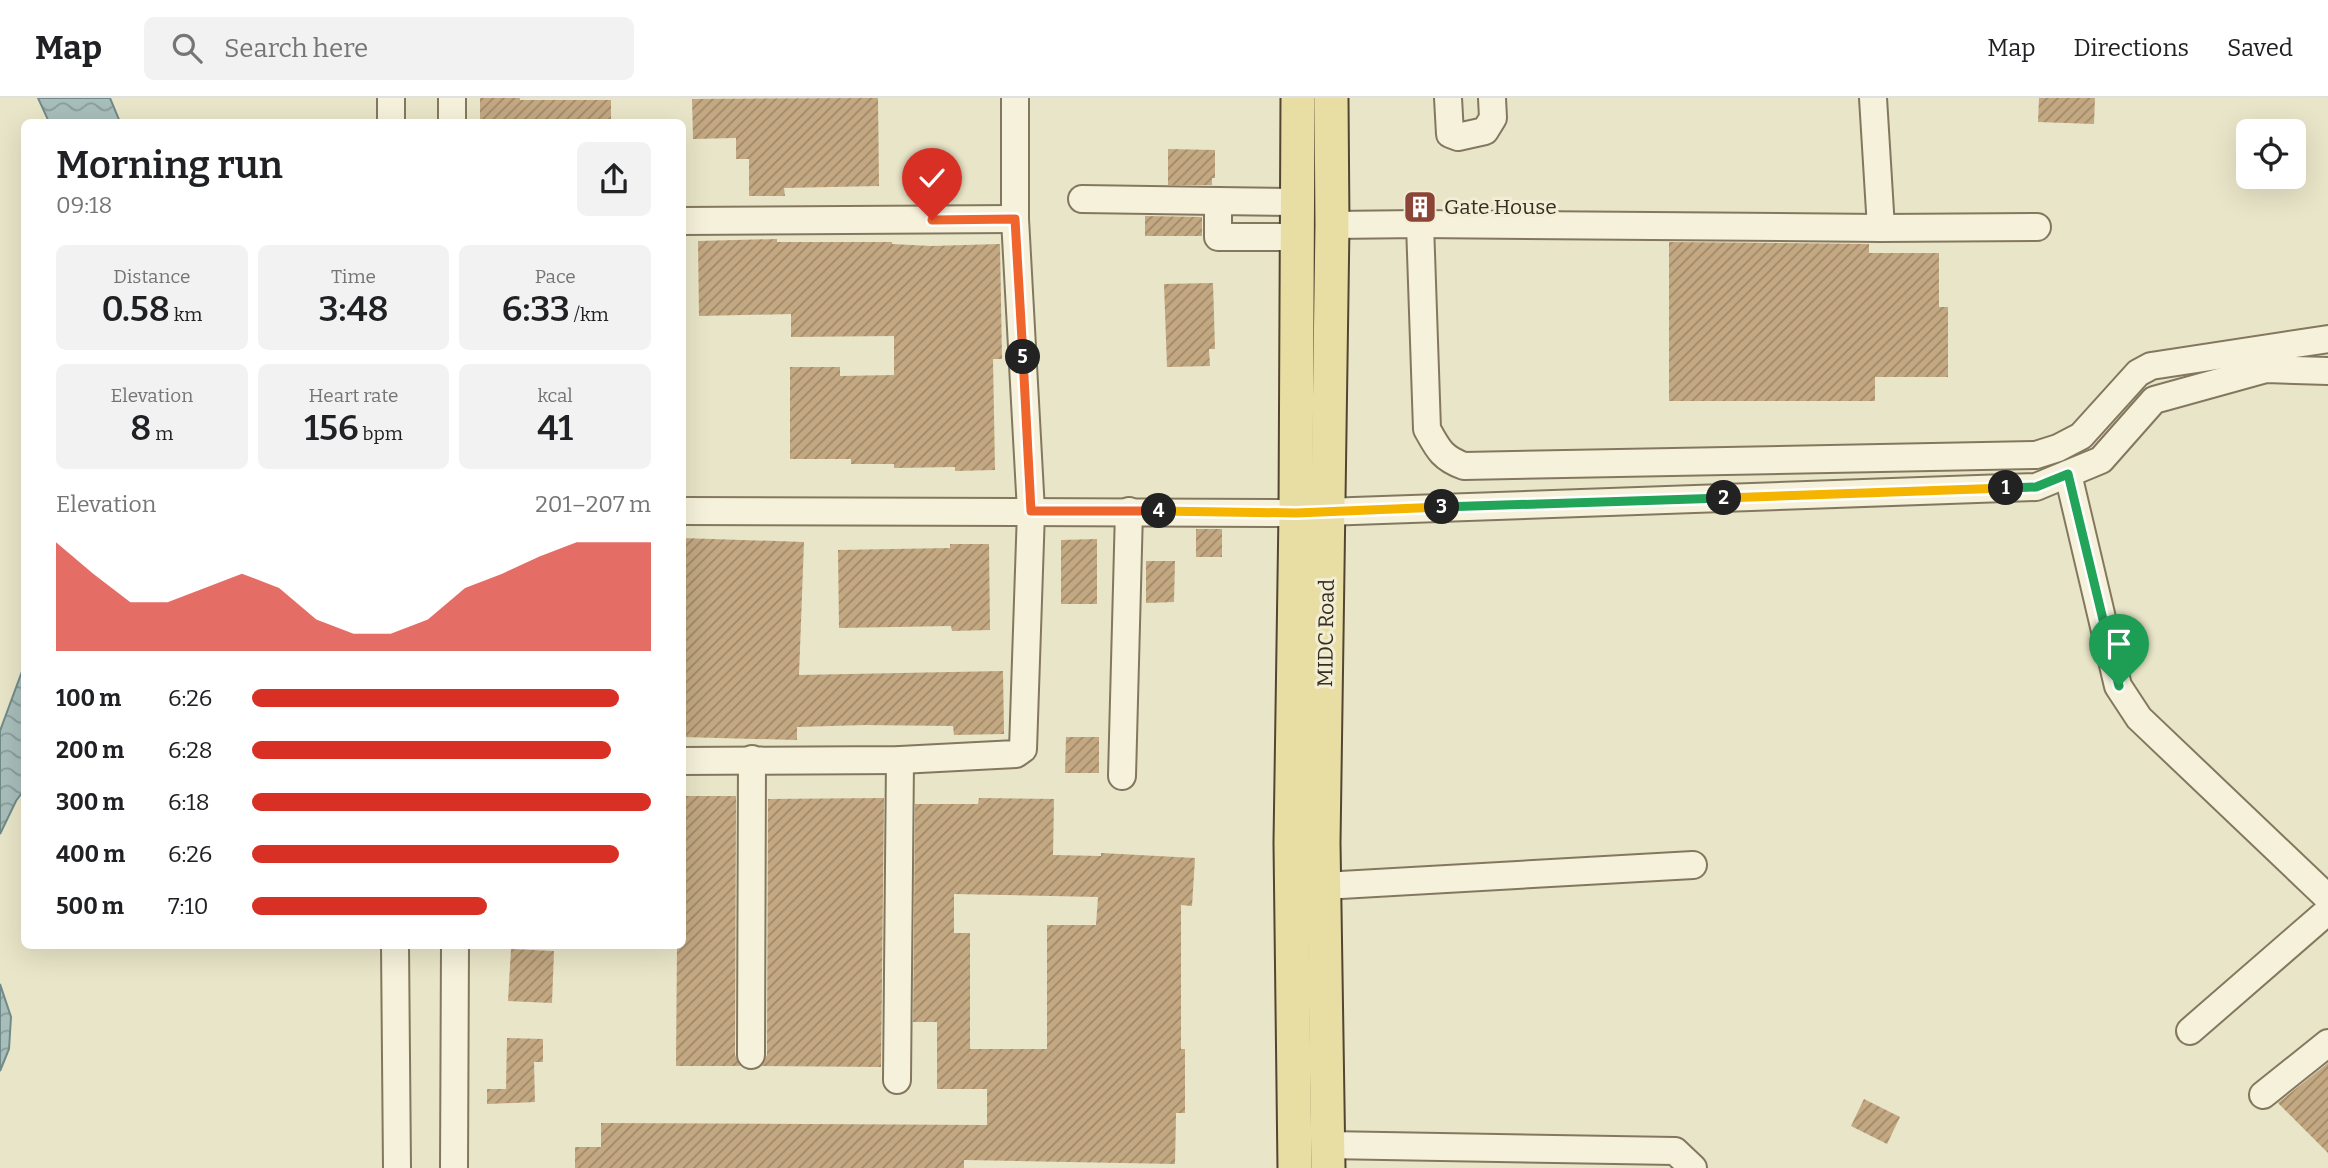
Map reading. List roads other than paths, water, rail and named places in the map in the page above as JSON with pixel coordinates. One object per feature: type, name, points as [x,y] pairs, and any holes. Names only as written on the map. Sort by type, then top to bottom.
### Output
[{"type":"main road","name":"MIDC Road","points":[[1298,98],[1297,237],[1312,512],[1328,1157]]},
{"type":"main road","name":"MIDC Road","points":[[1295,1168],[1291,843],[1332,225],[1331,98]]},
{"type":"street","points":[[391,98],[391,119]]},
{"type":"street","points":[[452,98],[452,119]]},
{"type":"street","points":[[686,761],[900,760],[1016,754],[1023,749],[1031,511],[1015,219],[1015,98]]},
{"type":"street","points":[[1448,98],[1450,134],[1458,137],[1485,131],[1493,118],[1492,98]]},
{"type":"street","points":[[1873,98],[1881,228]]},
{"type":"street","points":[[1082,199],[1297,202]]},
{"type":"street","points":[[1218,201],[1218,237],[1297,237]]},
{"type":"street","points":[[686,221],[1015,219]]},
{"type":"street","points":[[1420,224],[1427,429],[1448,460],[1464,466],[2036,456],[2081,436],[2138,373],[2151,366],[2328,339]]},
{"type":"street","points":[[1332,225],[2037,227]]},
{"type":"street","points":[[686,512],[1312,512],[2036,487],[2101,460],[2154,400],[2266,369],[2328,371]]},
{"type":"street","points":[[2068,474],[2119,686],[2139,718],[2328,898]]},
{"type":"street","points":[[1122,776],[1129,511]]},
{"type":"street","points":[[751,1055],[752,759]]},
{"type":"street","points":[[897,1080],[900,760]]},
{"type":"street","points":[[1323,886],[1693,865]]},
{"type":"street","points":[[2190,1031],[2328,911]]},
{"type":"street","points":[[395,949],[397,1168]]},
{"type":"street","points":[[454,949],[454,1168]]},
{"type":"street","points":[[2263,1094],[2328,1043]]},
{"type":"street","points":[[1328,1157],[1675,1151],[1693,1168]]},
{"type":"water","points":[[38,98],[110,98],[119,119],[48,119]]},
{"type":"water","points":[[21,674],[21,794],[0,834],[0,731]]},
{"type":"water","points":[[0,984],[11,1017],[9,1049],[0,1071]]},
{"type":"place","name":"Gate House","points":[[1420,207]]}]
